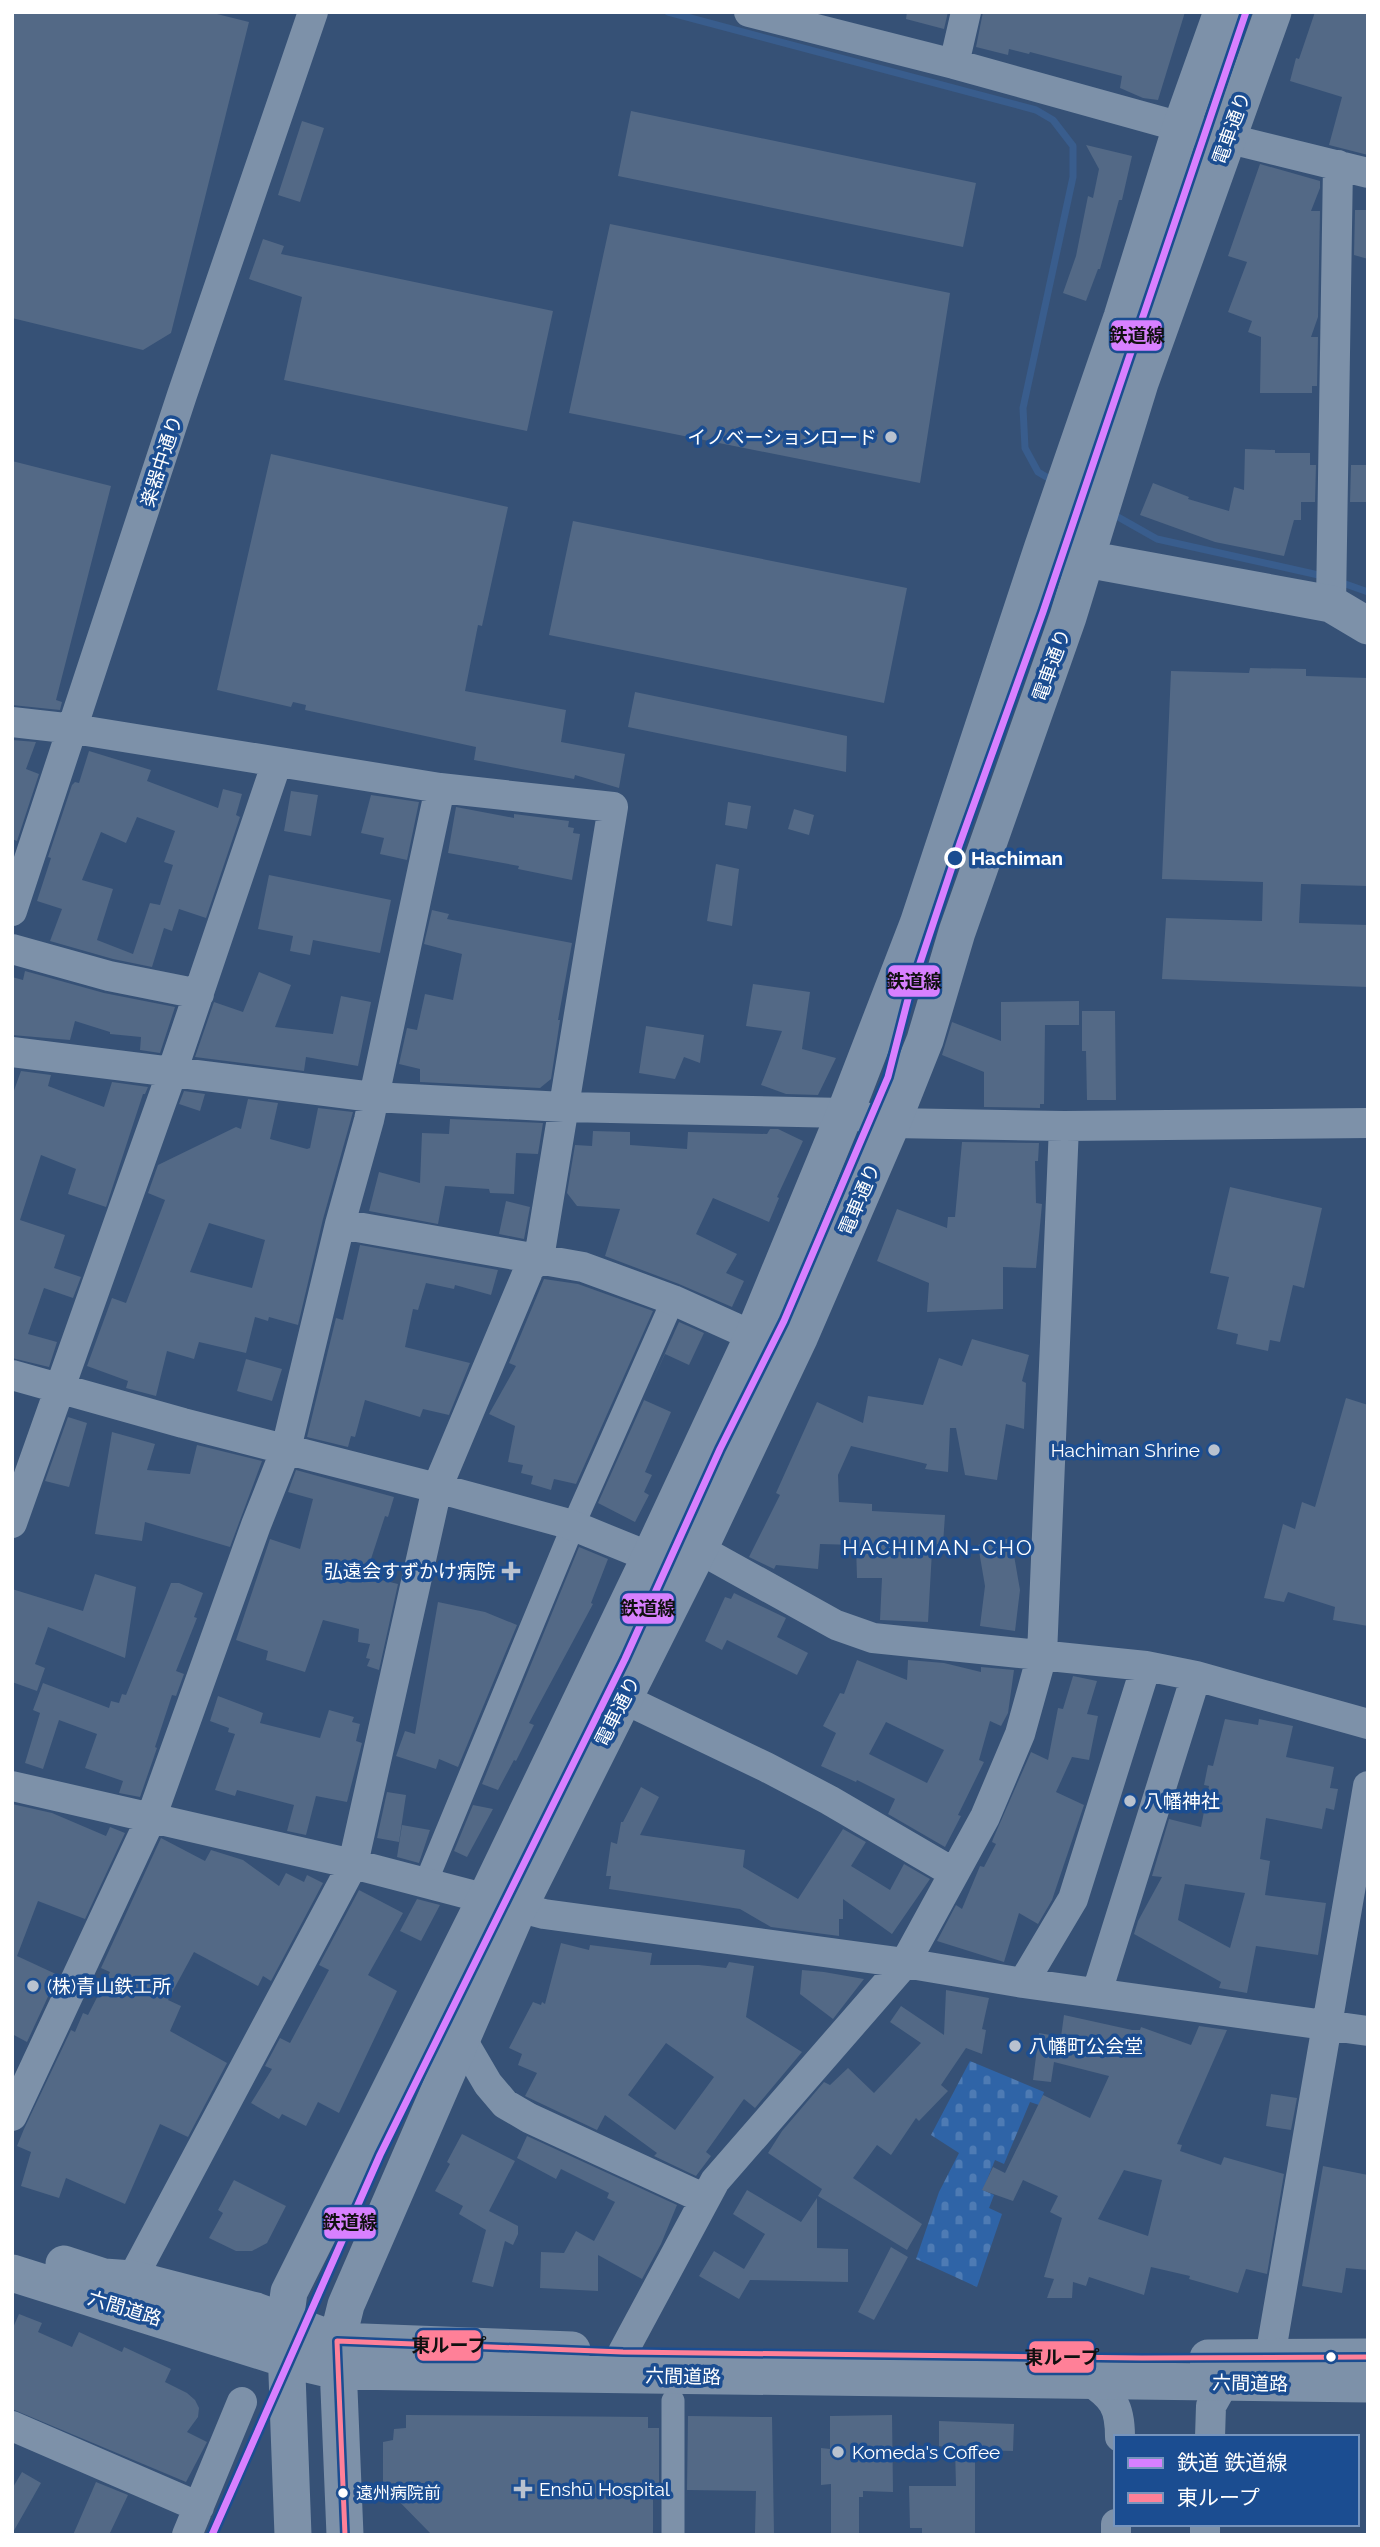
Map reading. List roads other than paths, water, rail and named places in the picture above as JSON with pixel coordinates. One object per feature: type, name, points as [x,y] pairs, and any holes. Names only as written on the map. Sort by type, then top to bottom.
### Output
[{"type":"street","name":"楽器中通り","points":[[12,911],[182,395],[313,12]]},
{"type":"street","points":[[749,12],[954,64],[1181,127],[1368,173]]},
{"type":"street","points":[[954,64],[965,12]]},
{"type":"street","name":"電車通り","points":[[345,2535],[337,2356],[346,2305],[461,2038],[502,1902],[650,1556],[753,1336],[845,1113],[918,924],[1122,317],[1181,127],[1222,12]]},
{"type":"street","name":"電車通り","points":[[293,2535],[285,2321],[289,2292],[502,1902],[624,1699],[800,1336],[892,1123],[925,1040],[957,932],[1068,617],[1140,383],[1273,12]]},
{"type":"street","points":[[1331,604],[1338,165]]},
{"type":"street","points":[[1042,549],[1086,560],[1331,604],[1368,626]]},
{"type":"street","points":[[12,722],[74,729],[440,788],[613,807],[539,1258],[529,1269],[437,1488],[353,1864],[132,2280]]},
{"type":"street","points":[[12,1523],[199,995],[277,762]]},
{"type":"street","points":[[12,2116],[151,1818],[286,1449],[340,1224],[369,1120],[440,788]]},
{"type":"street","points":[[12,949],[109,976],[199,995]]},
{"type":"street","points":[[12,1052],[373,1097],[564,1107],[845,1113],[892,1123],[1064,1126],[1368,1123]]},
{"type":"street","points":[[623,2352],[715,2181],[905,1963],[985,1817],[1020,1734],[1042,1655],[1064,1126]]},
{"type":"street","points":[[340,1224],[583,1267],[673,1300],[753,1336]]},
{"type":"street","points":[[426,1882],[572,1526],[673,1300]]},
{"type":"street","points":[[12,1374],[183,1423],[437,1488],[572,1526],[650,1556]]},
{"type":"street","points":[[699,1549],[836,1625],[873,1638],[1146,1666],[1196,1676],[1368,1724]]},
{"type":"street","points":[[1023,1983],[1073,1899],[1146,1666]]},
{"type":"street","points":[[1097,1992],[1196,1676]]},
{"type":"street","points":[[624,1699],[829,1800],[954,1873]]},
{"type":"street","points":[[12,1786],[353,1864],[557,1916],[905,1963],[1023,1983],[1368,2031]]},
{"type":"street","points":[[1270,2357],[1368,1787]]},
{"type":"street","points":[[461,2038],[488,2084],[505,2104],[529,2118],[705,2199]]},
{"type":"street","name":"六間道路","points":[[12,2248],[104,2277],[132,2280],[285,2321],[337,2356],[1088,2380],[1368,2384]]},
{"type":"street","name":"六間道路","points":[[12,2273],[286,2359],[623,2352],[1142,2358],[1368,2357]]},
{"type":"street","points":[[1088,2380],[1114,2402],[1120,2422],[1120,2435]]},
{"type":"street","points":[[1210,2435],[1211,2406],[1224,2382]]},
{"type":"street","points":[[673,2401],[673,2535]]},
{"type":"street","points":[[187,2535],[242,2402]]},
{"type":"street","points":[[12,2426],[199,2507]]},
{"type":"waterway","points":[[668,12],[1036,110],[1053,120],[1073,146],[1073,177],[1023,408],[1025,448],[1038,472],[1055,482]]},
{"type":"waterway","points":[[1111,513],[1157,539],[1323,576]]},
{"type":"waterway","points":[[1337,581],[1368,592]]},
{"type":"rail line","name":"鉄道線","points":[[212,2535],[380,2155],[625,1659],[720,1449],[784,1321],[888,1077],[908,999],[960,843],[1043,612],[1246,12]]},
{"type":"place","name":"イノベーションロード","points":[[891,437]]},
{"type":"place","name":"Hachiman","points":[[955,858]]},
{"type":"place","name":"Hachiman Shrine","points":[[1214,1450]]},
{"type":"place","name":"弘遠会すずかけ病院","points":[[511,1571]]},
{"type":"place","name":"八幡神社","points":[[1130,1801]]},
{"type":"place","name":"(株)青山鉄工所","points":[[33,1986]]},
{"type":"place","name":"八幡町公会堂","points":[[1015,2046]]},
{"type":"place","name":"Komeda's Coffee","points":[[838,2452]]},
{"type":"place","name":"Enshū Hospital","points":[[523,2489]]},
{"type":"place","name":"遠州病院前","points":[[343,2493]]},
{"type":"district","name":"HACHIMAN-CHO","points":[[938,1547]]}]
